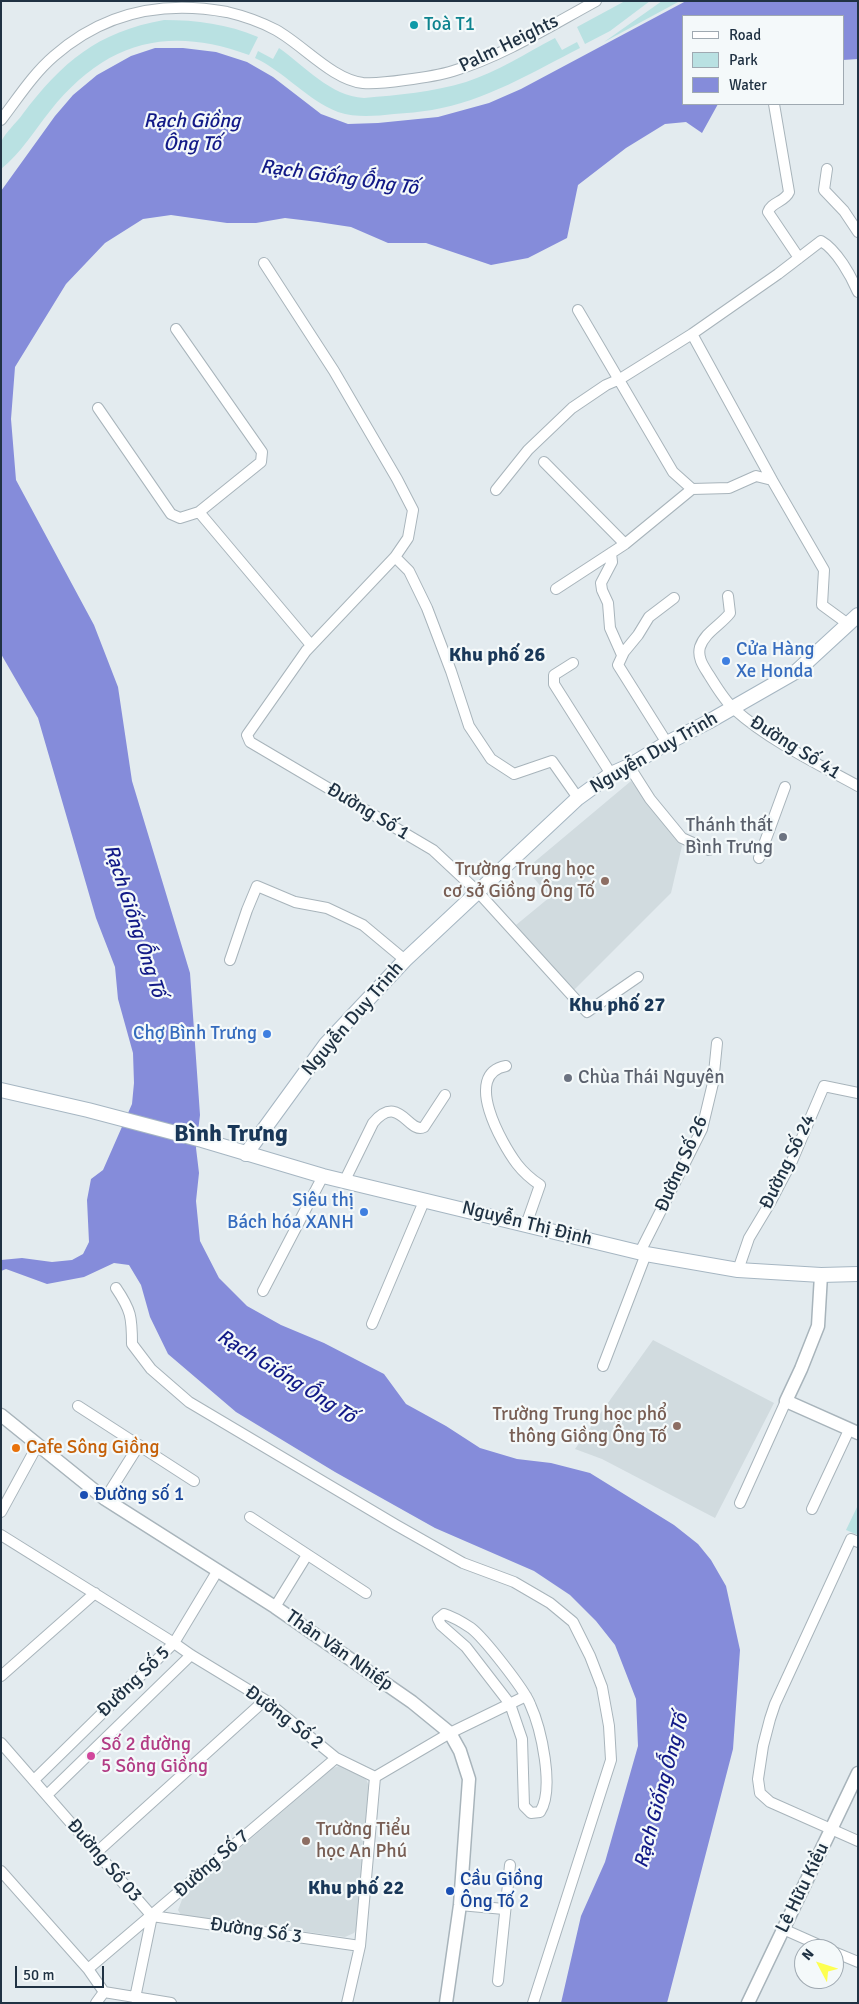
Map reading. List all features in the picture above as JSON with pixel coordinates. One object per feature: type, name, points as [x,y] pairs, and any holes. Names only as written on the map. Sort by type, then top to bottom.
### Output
[{"type":"main road","name":"Nguyễn Duy Trinh","points":[[246,1154],[326,1044],[405,960],[578,798],[611,774],[629,766],[797,671],[853,619]]},
{"type":"main road","name":"Nguyễn Thị Định","points":[[1,1090],[88,1110],[202,1140],[323,1176],[425,1199],[643,1253],[738,1270],[821,1275],[858,1274]]},
{"type":"street","name":"Palm Heights","points":[[1,120],[37,74],[63,49],[110,20],[150,8],[186,6],[212,9],[260,22],[279,32],[342,77],[361,83],[381,83],[427,77],[464,68],[596,1]]},
{"type":"street","points":[[774,105],[789,192],[785,198],[770,207],[768,212],[799,258]]},
{"type":"street","points":[[827,168],[824,190],[844,212],[858,232]]},
{"type":"street","points":[[496,490],[528,450],[572,408],[692,334],[821,241],[826,244],[851,276],[858,292]]},
{"type":"street","points":[[199,512],[311,645],[395,558],[408,538],[413,510],[334,371],[264,262]]},
{"type":"street","points":[[578,310],[674,472],[692,489]]},
{"type":"street","points":[[98,408],[171,514],[180,518],[199,512],[261,462],[262,452],[176,328]]},
{"type":"street","points":[[692,334],[824,570],[822,605],[853,619]]},
{"type":"street","points":[[544,462],[625,544]]},
{"type":"street","points":[[556,589],[625,544],[692,489],[729,488],[756,476],[772,480]]},
{"type":"street","points":[[611,553],[612,562],[601,583],[608,603],[610,628],[622,655]]},
{"type":"street","points":[[395,558],[409,571],[427,608],[469,726],[491,759],[514,774],[552,761],[578,798]]},
{"type":"street","name":"Đường Số 41","points":[[728,596],[730,613],[704,639],[699,654],[700,660],[716,686],[733,708],[755,726],[812,762],[858,786]]},
{"type":"street","points":[[667,743],[618,665],[622,655],[649,618],[674,598]]},
{"type":"street","name":"Đường Số 1","points":[[311,645],[246,735],[250,742],[433,850],[478,892],[587,1012],[638,977]]},
{"type":"street","points":[[573,663],[554,675],[554,684],[611,774]]},
{"type":"street","points":[[629,766],[650,799],[682,838],[710,850]]},
{"type":"street","points":[[759,858],[785,787]]},
{"type":"street","points":[[230,960],[257,886],[295,902],[327,908],[356,922],[405,960]]},
{"type":"street","name":"Đường Số 26","points":[[603,1366],[643,1253],[702,1129],[718,1043]]},
{"type":"street","points":[[506,1066],[497,1068],[490,1073],[484,1090],[494,1122],[509,1152],[528,1177],[540,1185],[526,1225]]},
{"type":"street","name":"Đường Số 24","points":[[738,1270],[749,1238],[792,1161],[824,1086],[858,1093]]},
{"type":"street","points":[[345,1180],[373,1122],[379,1116],[388,1112],[396,1112],[420,1129],[424,1127],[445,1095]]},
{"type":"street","points":[[263,1291],[323,1176]]},
{"type":"street","points":[[372,1324],[425,1199]]},
{"type":"street","points":[[740,1503],[801,1369],[818,1326],[821,1275]]},
{"type":"street","points":[[116,1288],[129,1308],[132,1323],[132,1344],[151,1368],[189,1402],[396,1526],[455,1558],[514,1582],[550,1603],[573,1622],[590,1656],[602,1687],[609,1726],[611,1760],[533,2003]]},
{"type":"street","points":[[786,1401],[853,1432],[812,1509]]},
{"type":"street","points":[[78,1406],[194,1481]]},
{"type":"street","name":"Thân Văn Nhiếp","points":[[1,1415],[105,1499],[275,1607],[412,1702],[450,1733],[460,1751],[469,1779],[460,1905],[446,2003]]},
{"type":"street","points":[[105,1499],[139,1445]]},
{"type":"street","points":[[1,1512],[37,1446]]},
{"type":"street","points":[[250,1517],[366,1593]]},
{"type":"street","name":"Đường Số 2","points":[[1,1535],[174,1643],[191,1656],[265,1700],[336,1758],[375,1777]]},
{"type":"street","points":[[858,1542],[851,1539],[775,1704],[758,1778],[760,1793],[770,1802],[858,1841]]},
{"type":"street","points":[[275,1607],[307,1554]]},
{"type":"street","name":"Đường Số 5","points":[[34,1780],[174,1643],[218,1570]]},
{"type":"street","points":[[1,1676],[95,1593]]},
{"type":"street","points":[[444,1614],[454,1617],[473,1629],[531,1705],[546,1762],[546,1803],[540,1812],[532,1812],[524,1806],[522,1739],[510,1704],[466,1647],[441,1625],[438,1619],[444,1614]]},
{"type":"street","points":[[47,1795],[191,1656]]},
{"type":"street","points":[[347,2003],[360,1946],[375,1777],[450,1733],[526,1696]]},
{"type":"street","points":[[97,1852],[265,1700]]},
{"type":"street","name":"Đường Số 03","points":[[1,1743],[152,1916],[135,1998]]},
{"type":"street","name":"Đường Số 7","points":[[88,1969],[336,1758]]},
{"type":"street","name":"Lê Hữu Kiều","points":[[748,2003],[858,1773]]},
{"type":"street","points":[[498,1981],[510,1865]]},
{"type":"street","points":[[1,1871],[88,1969],[104,1992],[171,2003]]},
{"type":"street","points":[[460,1905],[504,1910]]},
{"type":"street","name":"Đường Số 3","points":[[152,1916],[360,1946]]},
{"type":"street","points":[[783,1929],[806,1939]]},
{"type":"street","points":[[844,1956],[858,1962]]},
{"type":"street","points":[[96,2003],[104,1992]]},
{"type":"shaded area","name":"Trường Trung học cơ sở Giồng Ông Tố","points":[[631,781],[682,846],[671,893],[573,991],[516,925],[550,897],[526,869]]},
{"type":"shaded area","name":"Trường Trung học phổ thông Giồng Ông Tố","points":[[653,1340],[774,1403],[715,1518],[602,1459],[575,1449]]},
{"type":"shaded area","name":"Trường Tiểu học An Phú","points":[[339,1766],[366,1779],[369,1786],[356,1930],[354,1933],[345,1937],[181,1915],[178,1910],[183,1897],[333,1768]]},
{"type":"green space","points":[[625,1],[650,1],[610,31],[585,44],[577,27]]},
{"type":"green space","points":[[662,1],[680,1],[604,42]]},
{"type":"green space","points":[[164,20],[212,24],[258,37],[249,55],[219,46],[191,41],[165,41],[139,46],[116,55],[93,69],[71,88],[50,111],[21,149],[1,169],[1,143],[4,136],[52,79],[67,65],[100,41],[119,32]]},
{"type":"green space","points":[[555,38],[562,50],[577,42],[580,48],[508,85],[471,100],[432,110],[380,115],[359,116],[345,114],[327,107],[255,58],[258,51],[273,59],[279,48],[329,86],[340,92],[364,98],[428,91],[466,82],[500,68]]},
{"type":"green space","points":[[858,1505],[858,1535],[846,1530]]},
{"type":"water","name":"Rạch Giồng Ông Tố","points":[[686,1],[858,1],[858,59],[844,60],[844,15],[682,15],[682,105],[717,105],[702,133],[686,122],[665,124],[626,148],[578,185],[567,238],[528,258],[491,265],[426,243],[388,243],[351,227],[285,218],[256,223],[227,223],[171,215],[143,219],[105,243],[66,284],[15,367],[11,419],[16,480],[94,625],[118,687],[132,781],[190,973],[200,1115],[196,1148],[199,1173],[196,1201],[200,1241],[219,1278],[247,1306],[281,1325],[324,1343],[384,1374],[406,1404],[446,1426],[480,1448],[517,1459],[551,1463],[590,1473],[674,1525],[698,1544],[711,1560],[726,1586],[740,1650],[733,1749],[667,2003],[561,2003],[581,1916],[605,1862],[638,1746],[636,1699],[615,1645],[596,1621],[570,1595],[534,1571],[435,1528],[335,1472],[236,1412],[168,1354],[150,1317],[141,1285],[129,1265],[114,1263],[84,1277],[47,1284],[6,1269],[1,1271],[1,1260],[22,1258],[52,1262],[72,1260],[83,1254],[89,1242],[87,1200],[91,1179],[103,1170],[132,1104],[134,1083],[133,1053],[118,999],[115,967],[96,918],[38,718],[1,654],[1,191],[55,116],[73,95],[97,75],[131,56],[155,48],[183,48],[216,52],[247,62],[273,77],[321,114],[348,124],[438,117],[489,103],[521,89]]},
{"type":"place","name":"Toà T1","points":[[414,25]]},
{"type":"place","name":"Cửa Hàng Xe Honda","points":[[726,661]]},
{"type":"place","name":"Thánh thất Bình Trưng","points":[[783,837]]},
{"type":"place","name":"Trường Trung học cơ sở Giồng Ông Tố","points":[[605,881]]},
{"type":"place","name":"Chợ Bình Trưng","points":[[267,1034]]},
{"type":"place","name":"Chùa Thái Nguyên","points":[[568,1078]]},
{"type":"place","name":"Siêu thị Bách hóa XANH","points":[[364,1212]]},
{"type":"place","name":"Trường Trung học phổ thông Giồng Ông Tố","points":[[677,1426]]},
{"type":"place","name":"Cafe Sông Giồng","points":[[16,1448]]},
{"type":"place","name":"Đường số 1","points":[[84,1495]]},
{"type":"place","name":"Số 2 đường 5 Sông Giồng","points":[[91,1756]]},
{"type":"place","name":"Trường Tiểu học An Phú","points":[[306,1841]]},
{"type":"place","name":"Cầu Giồng Ông Tố 2","points":[[450,1891]]},
{"type":"district","name":"Khu phố 26","points":[[497,656]]},
{"type":"district","name":"Khu phố 27","points":[[617,1006]]},
{"type":"district","name":"Bình Trưng","points":[[231,1135]]},
{"type":"district","name":"Khu phố 22","points":[[356,1889]]},
{"type":"water label","name":"Rạch Giống Ống Tố","points":[[339,178]]},
{"type":"water label","name":"Rạch Giống Ống Tố","points":[[134,921]]},
{"type":"water label","name":"Rạch Giống Ống Tố","points":[[286,1377]]},
{"type":"water label","name":"Rạch Giống Ống Tố","points":[[662,1791]]}]
